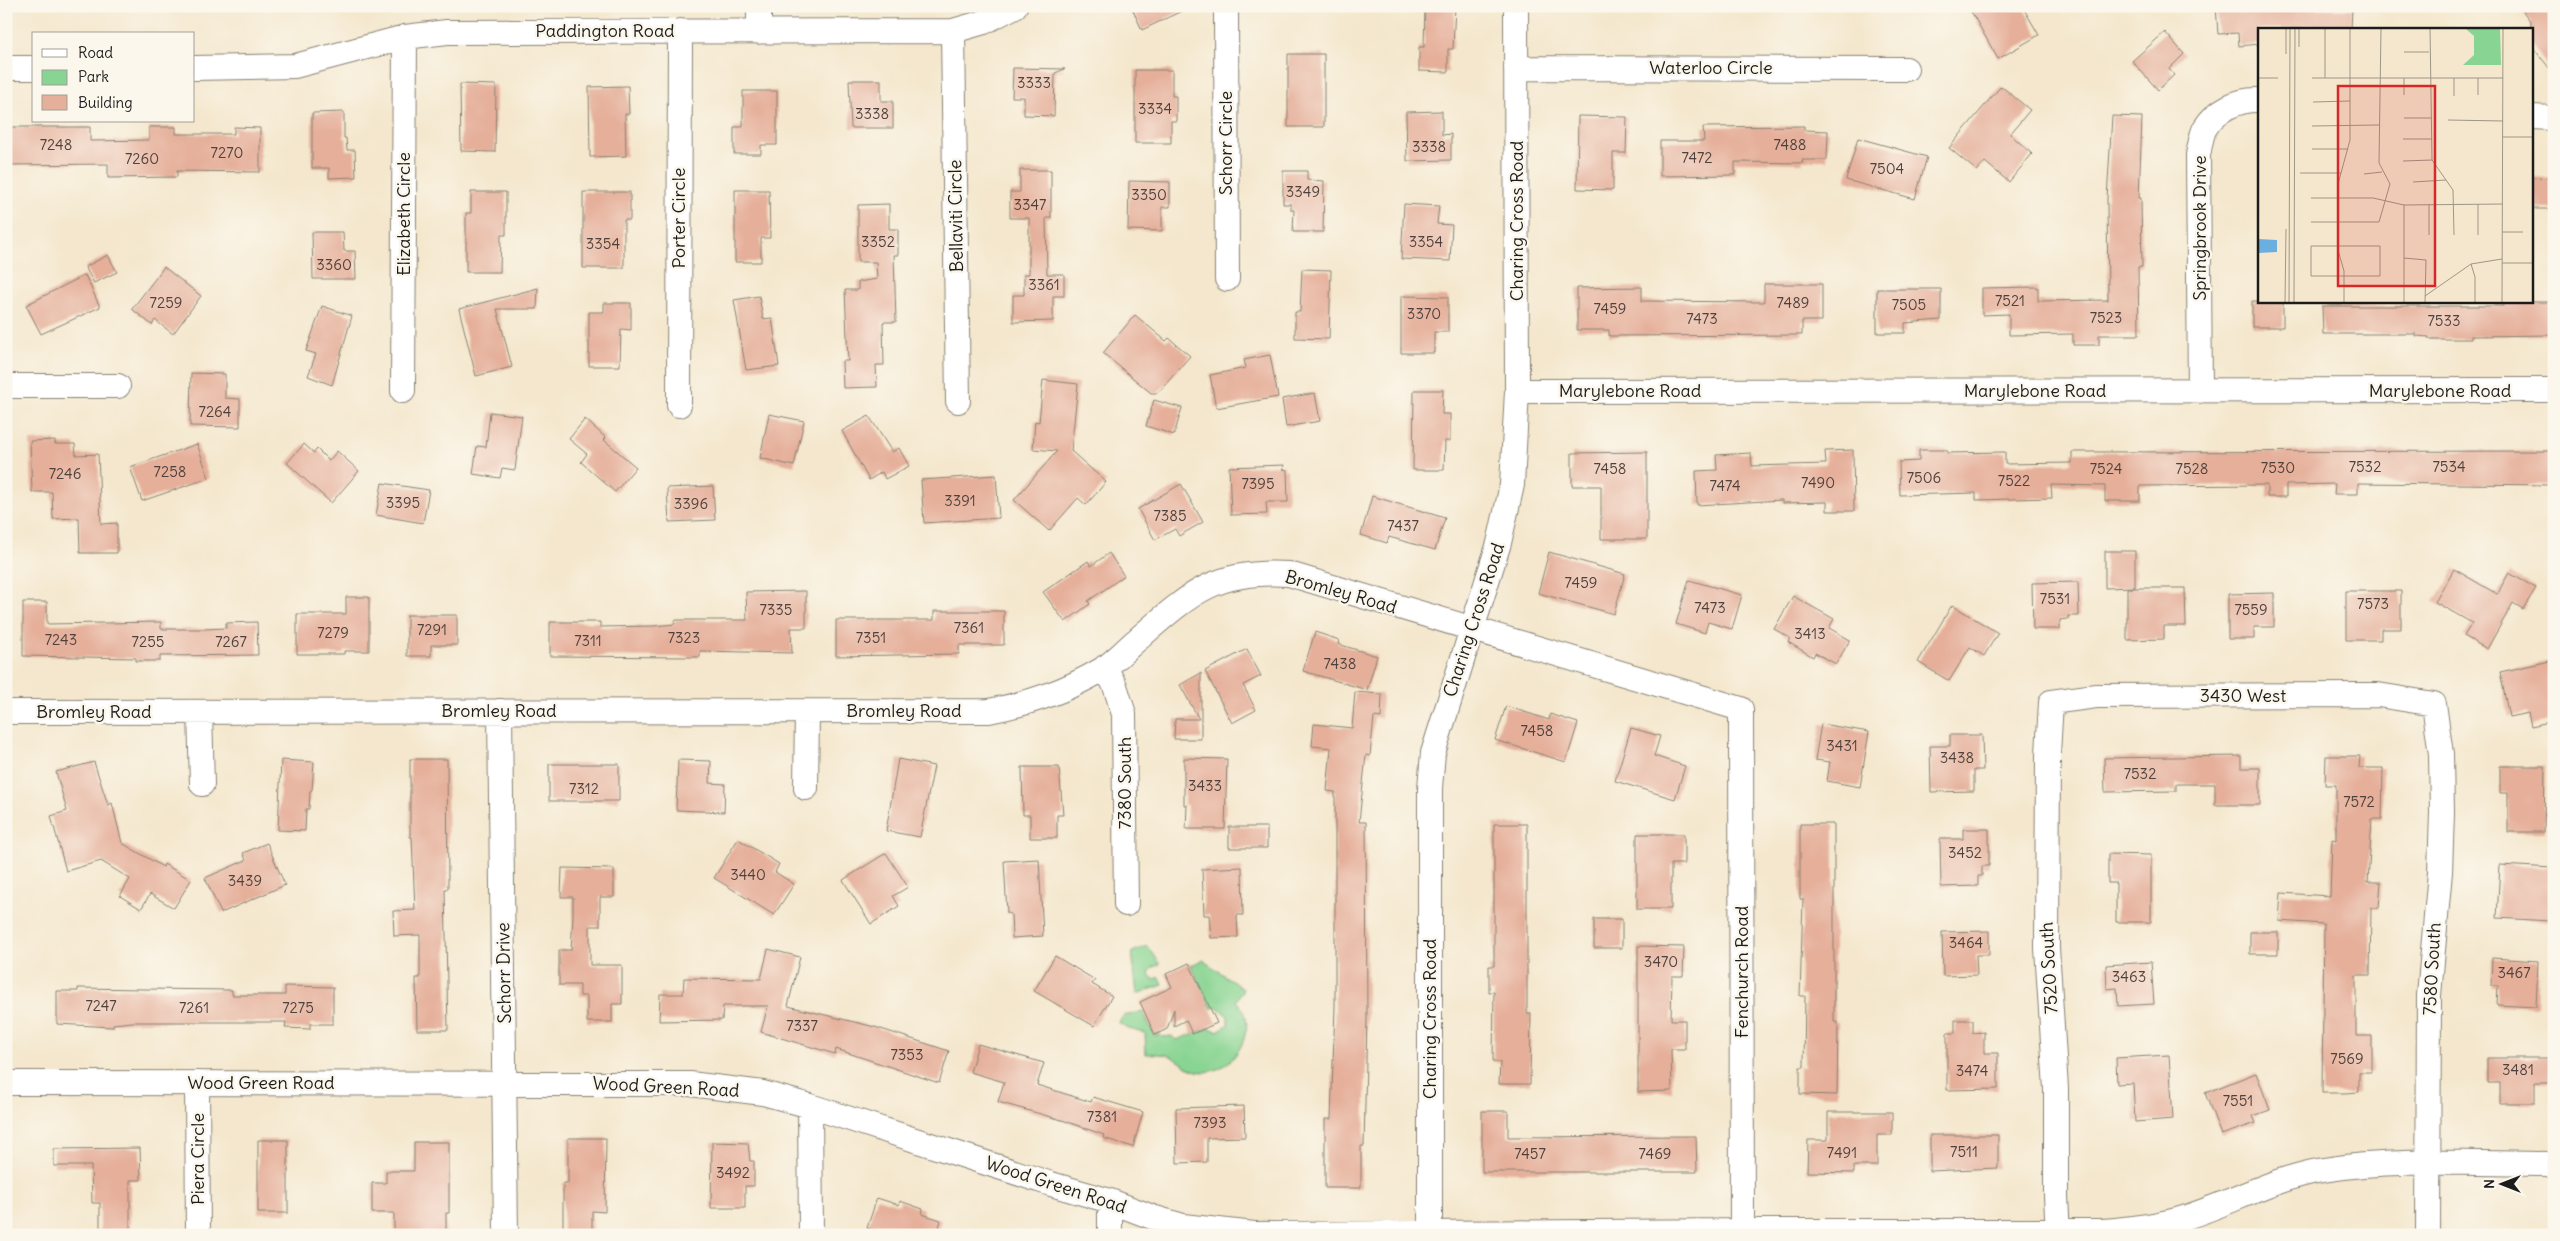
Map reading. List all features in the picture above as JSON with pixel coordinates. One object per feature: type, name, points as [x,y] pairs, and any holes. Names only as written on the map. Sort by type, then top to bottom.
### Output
[{"type":"street","points":[[760,6],[760,32]]},
{"type":"street","name":"Paddington Road","points":[[195,68],[295,66],[405,37],[447,32],[953,31],[984,22],[1015,6]]},
{"type":"street","name":"Schorr Circle","points":[[1226,6],[1227,279]]},
{"type":"street","name":"Charing Cross Road","points":[[1430,1234],[1430,788],[1433,753],[1443,715],[1473,630],[1499,543],[1512,485],[1517,391],[1516,6]]},
{"type":"street","name":"Porter Circle","points":[[679,405],[680,31]]},
{"type":"street","name":"Bellaviti Circle","points":[[953,31],[958,401]]},
{"type":"street","name":"Elizabeth Circle","points":[[404,391],[405,37]]},
{"type":"street","points":[[6,68],[32,68]]},
{"type":"street","name":"Waterloo Circle","points":[[1516,68],[1906,68]]},
{"type":"street","name":"Springbrook Drive","points":[[2200,391],[2198,155],[2205,129],[2221,111],[2234,103],[2258,100]]},
{"type":"street","points":[[2532,117],[2554,118]]},
{"type":"street","points":[[6,386],[118,386]]},
{"type":"street","name":"Marylebone Road","points":[[1517,391],[2554,390]]},
{"type":"street","name":"Bromley Road","points":[[6,712],[989,711],[1028,704],[1064,691],[1104,668],[1176,606],[1215,582],[1235,575],[1260,572],[1289,574],[1741,709]]},
{"type":"street","name":"7380 South","points":[[1104,668],[1116,686],[1124,714],[1126,904]]},
{"type":"street","name":"3430 West","points":[[2051,702],[2096,696],[2378,695],[2434,704]]},
{"type":"street","name":"7520 South","points":[[2051,702],[2048,754],[2047,948],[2056,1089],[2056,1196],[2059,1233]]},
{"type":"street","name":"7580 South","points":[[2428,1235],[2430,1164],[2429,995],[2440,872],[2442,813],[2441,754],[2434,704]]},
{"type":"street","name":"Fenchurch Road","points":[[1741,709],[1742,1233]]},
{"type":"street","name":"Schorr Drive","points":[[500,711],[506,1235]]},
{"type":"street","points":[[200,712],[202,784]]},
{"type":"street","points":[[806,788],[807,712]]},
{"type":"street","name":"Piera Circle","points":[[197,1083],[198,1235]]},
{"type":"street","name":"Wood Green Road","points":[[6,1084],[690,1084],[763,1092],[1050,1184],[1110,1201],[1183,1226],[1254,1234],[2059,1233],[2144,1228],[2181,1219],[2264,1187],[2322,1170],[2365,1165],[2554,1164]]},
{"type":"street","points":[[810,1106],[811,1235]]},
{"type":"street","points":[[1110,1201],[1110,1235]]},
{"type":"green space","points":[[1148,946],[1160,964],[1151,969],[1149,974],[1154,980],[1159,977],[1163,985],[1137,994],[1132,952]]},
{"type":"green space","points":[[1203,960],[1243,989],[1236,1001],[1244,1012],[1247,1021],[1245,1035],[1238,1052],[1225,1065],[1209,1072],[1191,1069],[1169,1056],[1146,1054],[1145,1033],[1129,1029],[1119,1023],[1123,1016],[1143,1012],[1155,1036],[1160,1034],[1162,1037],[1172,1036],[1176,1040],[1210,1028],[1217,1031],[1228,1025],[1228,1016],[1216,1006],[1212,1009],[1191,965]]},
{"type":"building","points":[[1131,6],[1192,6],[1142,30]]},
{"type":"building","points":[[1425,6],[1455,6],[1453,49],[1448,49],[1448,72],[1419,71],[1419,47],[1424,47]]},
{"type":"building","points":[[1968,6],[2022,6],[2039,35],[1998,59]]},
{"type":"building","points":[[2216,6],[2352,9],[2351,28],[2258,28],[2258,44],[2239,46],[2238,33],[2218,34]]},
{"type":"building","points":[[2519,6],[2554,6],[2554,74],[2532,46],[2531,22]]},
{"type":"building","points":[[2165,32],[2184,54],[2169,69],[2174,75],[2158,90],[2132,61]]},
{"type":"building","points":[[1288,54],[1324,54],[1324,127],[1288,127]]},
{"type":"building","points":[[1013,68],[1065,69],[1055,73],[1054,116],[1024,115],[1024,97],[1012,97]]},
{"type":"building","points":[[1135,70],[1172,70],[1172,96],[1176,96],[1176,121],[1171,121],[1171,143],[1135,143]]},
{"type":"building","points":[[849,80],[881,80],[881,101],[893,101],[893,128],[851,128]]},
{"type":"building","points":[[460,84],[496,85],[495,152],[461,151]]},
{"type":"building","points":[[628,86],[629,114],[625,114],[626,156],[590,157],[589,87]]},
{"type":"building","points":[[2001,86],[2030,110],[2010,134],[2032,154],[2009,182],[1985,162],[1977,171],[1949,148]]},
{"type":"building","points":[[743,91],[777,91],[777,145],[761,145],[761,154],[734,154],[734,127],[743,127]]},
{"type":"building","points":[[1442,111],[1442,135],[1451,134],[1451,160],[1407,161],[1406,112]]},
{"type":"building","points":[[344,112],[344,138],[346,138],[347,150],[355,150],[356,177],[329,178],[329,168],[312,168],[312,113]]},
{"type":"building","points":[[1578,116],[1627,117],[1626,153],[1613,153],[1613,190],[1577,189]]},
{"type":"building","points":[[2112,116],[2142,117],[2139,198],[2141,198],[2142,267],[2138,267],[2139,335],[2099,335],[2099,345],[2073,345],[2073,334],[2009,335],[2009,314],[1982,315],[1982,288],[2038,287],[2038,301],[2108,300],[2107,199]]},
{"type":"building","points":[[1804,126],[1804,130],[1828,131],[1827,160],[1802,160],[1803,163],[1735,162],[1735,175],[1660,176],[1660,141],[1704,141],[1703,127]]},
{"type":"building","points":[[6,127],[90,127],[90,141],[149,140],[149,127],[176,127],[176,134],[234,134],[234,127],[260,128],[260,172],[177,171],[177,177],[108,178],[108,164],[6,165]]},
{"type":"building","points":[[1858,138],[1927,157],[1915,199],[1846,180]]},
{"type":"building","points":[[1020,170],[1051,170],[1051,218],[1046,218],[1047,274],[1064,274],[1064,296],[1053,296],[1053,321],[1013,322],[1013,295],[1024,295],[1024,274],[1029,274],[1029,218],[1010,218],[1010,192],[1020,192]]},
{"type":"building","points":[[1283,171],[1307,171],[1307,180],[1324,181],[1323,232],[1293,232],[1294,210],[1291,210],[1291,204],[1283,204]]},
{"type":"building","points":[[2532,177],[2554,178],[2554,209],[2532,209]]},
{"type":"building","points":[[1129,181],[1170,182],[1170,207],[1162,207],[1162,231],[1128,230]]},
{"type":"building","points":[[735,190],[769,190],[770,238],[761,238],[761,262],[735,262]]},
{"type":"building","points":[[471,192],[506,192],[506,235],[501,235],[500,272],[466,272],[466,213],[471,213]]},
{"type":"building","points":[[583,192],[630,192],[630,220],[624,220],[624,268],[583,268]]},
{"type":"building","points":[[889,204],[889,229],[898,229],[898,255],[894,255],[896,322],[883,322],[884,365],[876,365],[877,387],[843,388],[842,361],[848,361],[845,290],[858,290],[858,282],[877,279],[876,262],[858,262],[858,205]]},
{"type":"building","points":[[1404,204],[1439,206],[1437,224],[1452,225],[1450,261],[1401,259]]},
{"type":"building","points":[[312,232],[343,232],[344,251],[355,251],[356,279],[313,279]]},
{"type":"building","points":[[108,255],[117,272],[94,283],[85,267]]},
{"type":"building","points":[[164,267],[201,296],[173,334],[155,320],[152,325],[132,309]]},
{"type":"building","points":[[1302,269],[1331,270],[1329,339],[1295,338],[1295,312],[1300,312]]},
{"type":"building","points":[[85,275],[100,307],[41,334],[26,305]]},
{"type":"building","points":[[1764,284],[1822,284],[1822,321],[1802,321],[1802,335],[1609,336],[1609,330],[1577,330],[1577,288],[1642,287],[1642,301],[1764,302]]},
{"type":"building","points":[[538,288],[537,309],[497,309],[512,367],[476,376],[459,309]]},
{"type":"building","points":[[1877,289],[1941,289],[1941,320],[1905,323],[1905,333],[1877,333]]},
{"type":"building","points":[[759,296],[763,319],[772,318],[779,366],[746,370],[734,300]]},
{"type":"building","points":[[1401,296],[1448,297],[1448,332],[1434,332],[1434,353],[1401,353]]},
{"type":"building","points":[[2252,301],[2283,302],[2283,327],[2252,327]]},
{"type":"building","points":[[2503,302],[2554,302],[2554,335],[2471,336],[2471,339],[2429,339],[2429,337],[2416,336],[2416,334],[2323,334],[2322,306],[2503,306]]},
{"type":"building","points":[[604,303],[631,303],[631,330],[621,329],[620,366],[589,366],[589,312],[604,312]]},
{"type":"building","points":[[322,306],[352,316],[332,385],[308,376],[316,354],[306,351]]},
{"type":"building","points":[[1135,315],[1166,341],[1169,338],[1190,356],[1158,393],[1151,393],[1103,353]]},
{"type":"building","points":[[1270,355],[1278,397],[1216,408],[1210,375],[1246,368],[1244,360]]},
{"type":"building","points":[[191,373],[225,374],[225,398],[240,399],[240,427],[190,426]]},
{"type":"building","points":[[1043,380],[1078,384],[1071,451],[1106,482],[1086,505],[1078,498],[1049,531],[1014,500],[1057,451],[1033,449],[1035,421],[1039,422]]},
{"type":"building","points":[[1414,390],[1443,390],[1442,414],[1450,414],[1450,441],[1445,441],[1444,470],[1413,470]]},
{"type":"building","points":[[1315,393],[1320,421],[1286,427],[1282,399]]},
{"type":"building","points":[[1154,400],[1182,408],[1174,435],[1146,426]]},
{"type":"building","points":[[490,412],[522,416],[515,470],[502,468],[500,478],[473,474],[477,446],[486,447]]},
{"type":"building","points":[[769,414],[804,421],[794,466],[760,458]]},
{"type":"building","points":[[869,416],[892,452],[899,448],[909,466],[885,479],[882,472],[869,480],[842,431]]},
{"type":"building","points":[[585,419],[606,438],[604,440],[636,467],[615,492],[581,462],[587,454],[569,439]]},
{"type":"building","points":[[55,440],[55,444],[75,444],[76,455],[98,454],[101,524],[117,523],[117,553],[80,553],[79,518],[53,519],[52,492],[32,492],[30,441]]},
{"type":"building","points":[[197,444],[209,478],[142,501],[130,467]]},
{"type":"building","points":[[304,444],[314,453],[317,449],[329,461],[337,451],[359,471],[331,503],[287,463]]},
{"type":"building","points":[[1853,450],[1854,511],[1827,511],[1827,502],[1782,503],[1782,500],[1697,505],[1696,471],[1717,470],[1716,455],[1751,453],[1752,466],[1826,464],[1825,451]]},
{"type":"building","points":[[1919,450],[1947,450],[1947,453],[2005,452],[2005,464],[2072,463],[2072,452],[2554,451],[2554,485],[2358,483],[2358,494],[2334,494],[2335,484],[2286,485],[2286,497],[2267,497],[2267,485],[2140,486],[2140,501],[2105,501],[2105,486],[2051,485],[2052,498],[1976,500],[1976,493],[1900,495],[1899,462],[1919,461]]},
{"type":"building","points":[[1647,452],[1647,539],[1601,539],[1601,486],[1572,486],[1572,453]]},
{"type":"building","points":[[1284,465],[1283,469],[1287,470],[1288,502],[1266,502],[1267,514],[1231,515],[1229,467]]},
{"type":"building","points":[[996,475],[999,518],[924,523],[921,480]]},
{"type":"building","points":[[382,483],[429,490],[423,523],[376,515]]},
{"type":"building","points":[[1181,484],[1203,522],[1179,536],[1175,529],[1155,540],[1138,509]]},
{"type":"building","points":[[713,486],[715,520],[669,522],[667,488]]},
{"type":"building","points":[[1372,496],[1445,518],[1435,550],[1389,537],[1387,543],[1361,535]]},
{"type":"building","points":[[2105,551],[2135,551],[2135,587],[2105,588]]},
{"type":"building","points":[[1549,552],[1625,574],[1614,614],[1538,593]]},
{"type":"building","points":[[1109,553],[1124,576],[1088,601],[1090,604],[1065,622],[1043,592],[1088,561],[1091,566]]},
{"type":"building","points":[[2454,569],[2497,594],[2509,573],[2536,588],[2523,609],[2513,603],[2487,649],[2464,636],[2472,623],[2435,602]]},
{"type":"building","points":[[1689,580],[1742,595],[1732,629],[1708,622],[1705,633],[1676,624]]},
{"type":"building","points":[[2078,582],[2079,616],[2068,616],[2068,619],[2060,620],[2060,629],[2033,629],[2032,583]]},
{"type":"building","points":[[2127,588],[2185,588],[2186,626],[2164,626],[2164,639],[2127,640]]},
{"type":"building","points":[[806,591],[806,628],[791,628],[792,653],[700,651],[700,657],[550,656],[550,622],[600,622],[600,627],[675,624],[675,620],[747,620],[746,592]]},
{"type":"building","points":[[2346,591],[2401,591],[2401,629],[2381,629],[2381,640],[2346,640]]},
{"type":"building","points":[[2274,593],[2274,627],[2254,627],[2254,639],[2228,639],[2228,594]]},
{"type":"building","points":[[1793,596],[1834,619],[1829,628],[1850,640],[1836,664],[1815,653],[1813,657],[1788,642],[1790,638],[1774,629]]},
{"type":"building","points":[[346,597],[369,597],[369,651],[344,651],[344,654],[297,654],[297,614],[346,614]]},
{"type":"building","points":[[23,602],[47,602],[47,624],[161,622],[161,629],[205,629],[226,628],[226,623],[257,622],[258,655],[160,656],[160,661],[136,661],[136,658],[23,656]]},
{"type":"building","points":[[1952,605],[1998,633],[1984,656],[1970,647],[1949,681],[1918,662]]},
{"type":"building","points":[[934,611],[1004,611],[1004,645],[959,645],[959,654],[836,656],[836,620],[934,620]]},
{"type":"building","points":[[407,615],[457,615],[457,645],[431,645],[431,656],[407,656]]},
{"type":"building","points":[[1315,632],[1339,640],[1338,644],[1377,656],[1367,690],[1303,671]]},
{"type":"building","points":[[1247,649],[1261,676],[1243,685],[1256,710],[1232,723],[1205,671]]},
{"type":"building","points":[[2550,661],[2554,678],[2554,721],[2531,726],[2528,713],[2509,717],[2500,672]]},
{"type":"building","points":[[1201,673],[1201,739],[1174,739],[1175,719],[1199,719],[1180,685]]},
{"type":"building","points":[[1355,692],[1382,694],[1381,718],[1374,717],[1370,756],[1366,755],[1359,822],[1366,822],[1367,1018],[1364,1146],[1361,1146],[1361,1188],[1325,1188],[1325,1119],[1331,1119],[1335,1007],[1335,792],[1327,791],[1331,748],[1312,746],[1314,724],[1352,728]]},
{"type":"building","points":[[1506,706],[1549,720],[1550,714],[1578,723],[1566,762],[1495,740]]},
{"type":"building","points":[[1821,724],[1869,732],[1860,787],[1827,781],[1830,762],[1815,760]]},
{"type":"building","points":[[1631,728],[1660,736],[1654,756],[1685,766],[1675,799],[1615,781]]},
{"type":"building","points":[[1950,735],[1982,735],[1983,770],[1974,770],[1974,791],[1931,792],[1930,746],[1950,746]]},
{"type":"building","points":[[2241,756],[2241,768],[2260,768],[2260,805],[2215,805],[2215,784],[2176,784],[2176,791],[2105,792],[2104,758]]},
{"type":"building","points":[[2326,756],[2360,756],[2359,768],[2383,768],[2382,819],[2372,819],[2368,882],[2381,882],[2379,908],[2371,908],[2370,975],[2356,975],[2356,1036],[2372,1036],[2372,1072],[2359,1072],[2359,1092],[2322,1093],[2324,924],[2279,921],[2281,893],[2330,896],[2332,839],[2336,840],[2336,785],[2325,785]]},
{"type":"building","points":[[1184,758],[1227,759],[1225,829],[1186,829],[1187,805],[1184,805]]},
{"type":"building","points":[[410,759],[447,759],[448,889],[445,889],[448,1030],[417,1030],[416,978],[420,978],[420,935],[394,936],[393,911],[415,910],[412,837],[410,837]]},
{"type":"building","points":[[898,759],[934,766],[920,837],[886,831]]},
{"type":"building","points":[[281,760],[314,762],[309,809],[306,809],[305,831],[278,830]]},
{"type":"building","points":[[678,760],[711,761],[710,783],[725,784],[724,812],[676,810]]},
{"type":"building","points":[[94,762],[108,805],[112,803],[122,843],[163,867],[164,864],[191,880],[174,908],[150,894],[141,909],[120,896],[130,879],[101,861],[66,871],[51,816],[67,811],[56,772]]},
{"type":"building","points":[[549,764],[619,764],[619,801],[549,801]]},
{"type":"building","points":[[2500,766],[2545,766],[2544,832],[2508,832],[2508,793],[2500,793]]},
{"type":"building","points":[[1022,767],[1059,767],[1063,815],[1057,815],[1057,838],[1030,838],[1030,815],[1023,815]]},
{"type":"building","points":[[1494,824],[1527,824],[1527,1013],[1531,1013],[1530,1084],[1499,1084],[1500,1062],[1493,1062],[1494,992],[1489,992],[1489,966],[1494,966]]},
{"type":"building","points":[[1800,824],[1834,824],[1834,1022],[1838,1022],[1837,1095],[1800,1094],[1800,1067],[1804,1067],[1805,996],[1800,996],[1803,899],[1800,899]]},
{"type":"building","points":[[1229,827],[1267,827],[1267,848],[1229,848]]},
{"type":"building","points":[[1963,829],[1989,829],[1989,866],[1982,866],[1982,876],[1978,876],[1978,886],[1941,887],[1940,839],[1963,839]]},
{"type":"building","points":[[1637,834],[1684,834],[1684,864],[1671,864],[1671,909],[1637,909]]},
{"type":"building","points":[[738,839],[779,864],[775,872],[794,884],[774,915],[714,878]]},
{"type":"building","points":[[267,843],[285,885],[221,913],[205,878],[246,860],[243,853]]},
{"type":"building","points":[[886,853],[908,887],[893,896],[899,906],[871,924],[843,880]]},
{"type":"building","points":[[2108,854],[2151,855],[2151,922],[2116,922],[2116,883],[2108,883]]},
{"type":"building","points":[[1039,859],[1043,936],[1012,938],[1011,914],[1007,913],[1004,861]]},
{"type":"building","points":[[2500,865],[2554,868],[2551,921],[2497,918]]},
{"type":"building","points":[[1242,867],[1243,915],[1237,915],[1238,937],[1211,938],[1209,915],[1204,915],[1202,869]]},
{"type":"building","points":[[562,868],[614,869],[614,897],[600,897],[600,926],[590,926],[590,965],[622,965],[622,1004],[612,1004],[612,1022],[587,1022],[587,996],[580,996],[580,985],[559,985],[559,950],[571,950],[573,916],[573,897],[561,897]]},
{"type":"building","points":[[1594,919],[1622,919],[1622,948],[1594,948]]},
{"type":"building","points":[[1989,931],[1989,955],[1976,955],[1977,975],[1943,976],[1942,932]]},
{"type":"building","points":[[2250,932],[2278,932],[2278,954],[2250,954]]},
{"type":"building","points":[[1638,946],[1684,947],[1683,976],[1672,976],[1671,1020],[1685,1020],[1685,1049],[1671,1049],[1672,1091],[1638,1092]]},
{"type":"building","points":[[768,949],[800,957],[788,1006],[875,1027],[949,1051],[939,1083],[836,1049],[835,1054],[761,1032],[768,1006],[723,1006],[722,1020],[659,1021],[660,994],[683,994],[684,978],[761,979]]},
{"type":"building","points":[[1055,956],[1095,980],[1092,984],[1112,996],[1094,1026],[1034,991]]},
{"type":"building","points":[[2492,958],[2538,961],[2536,1007],[2497,1005],[2498,986],[2491,986]]},
{"type":"building","points":[[2151,962],[2154,1004],[2118,1006],[2117,988],[2107,989],[2106,965]]},
{"type":"building","points":[[1189,963],[1217,1023],[1192,1034],[1186,1020],[1174,1026],[1174,1009],[1167,1029],[1155,1035],[1140,1002],[1172,987],[1166,974]]},
{"type":"building","points":[[285,986],[333,987],[333,1024],[310,1024],[310,1029],[285,1028],[286,1022],[132,1022],[113,1024],[113,1027],[57,1024],[57,991],[78,991],[78,988],[232,990],[232,995],[285,995]]},
{"type":"building","points":[[1955,1020],[1973,1020],[1973,1033],[1984,1032],[1984,1053],[1998,1053],[1998,1089],[1947,1090],[1947,1033],[1955,1033]]},
{"type":"building","points":[[978,1044],[1044,1063],[1037,1085],[1091,1102],[1093,1097],[1143,1112],[1133,1147],[1103,1138],[1104,1135],[1062,1120],[998,1102],[1004,1082],[970,1072]]},
{"type":"building","points":[[2169,1055],[2173,1119],[2135,1122],[2133,1083],[2117,1084],[2116,1058]]},
{"type":"building","points":[[2487,1058],[2550,1058],[2550,1082],[2535,1082],[2535,1103],[2500,1103],[2500,1083],[2487,1083]]},
{"type":"building","points":[[2256,1073],[2270,1110],[2253,1116],[2256,1123],[2221,1135],[2205,1093]]},
{"type":"building","points":[[1244,1106],[1245,1137],[1207,1138],[1207,1162],[1177,1163],[1176,1108]]},
{"type":"building","points":[[1482,1111],[1508,1111],[1508,1137],[1696,1136],[1697,1172],[1482,1172]]},
{"type":"building","points":[[1828,1112],[1892,1112],[1892,1135],[1877,1135],[1877,1166],[1854,1166],[1854,1173],[1807,1172],[1808,1140],[1828,1140]]},
{"type":"building","points":[[1930,1135],[1998,1135],[1998,1168],[1930,1171]]},
{"type":"building","points":[[568,1138],[606,1138],[605,1212],[592,1211],[592,1235],[563,1235],[563,1183],[568,1183]]},
{"type":"building","points":[[258,1140],[288,1140],[288,1213],[258,1213]]},
{"type":"building","points":[[414,1142],[449,1142],[449,1213],[446,1213],[446,1235],[394,1235],[394,1213],[372,1213],[372,1183],[386,1183],[386,1171],[414,1171]]},
{"type":"building","points":[[712,1142],[748,1143],[750,1161],[754,1161],[754,1186],[745,1186],[745,1208],[711,1208]]},
{"type":"building","points":[[140,1148],[141,1180],[130,1180],[130,1235],[100,1235],[100,1203],[92,1203],[91,1166],[54,1166],[54,1149]]},
{"type":"building","points":[[877,1198],[899,1205],[900,1201],[923,1209],[922,1214],[941,1220],[937,1235],[887,1235],[867,1228]]}]
